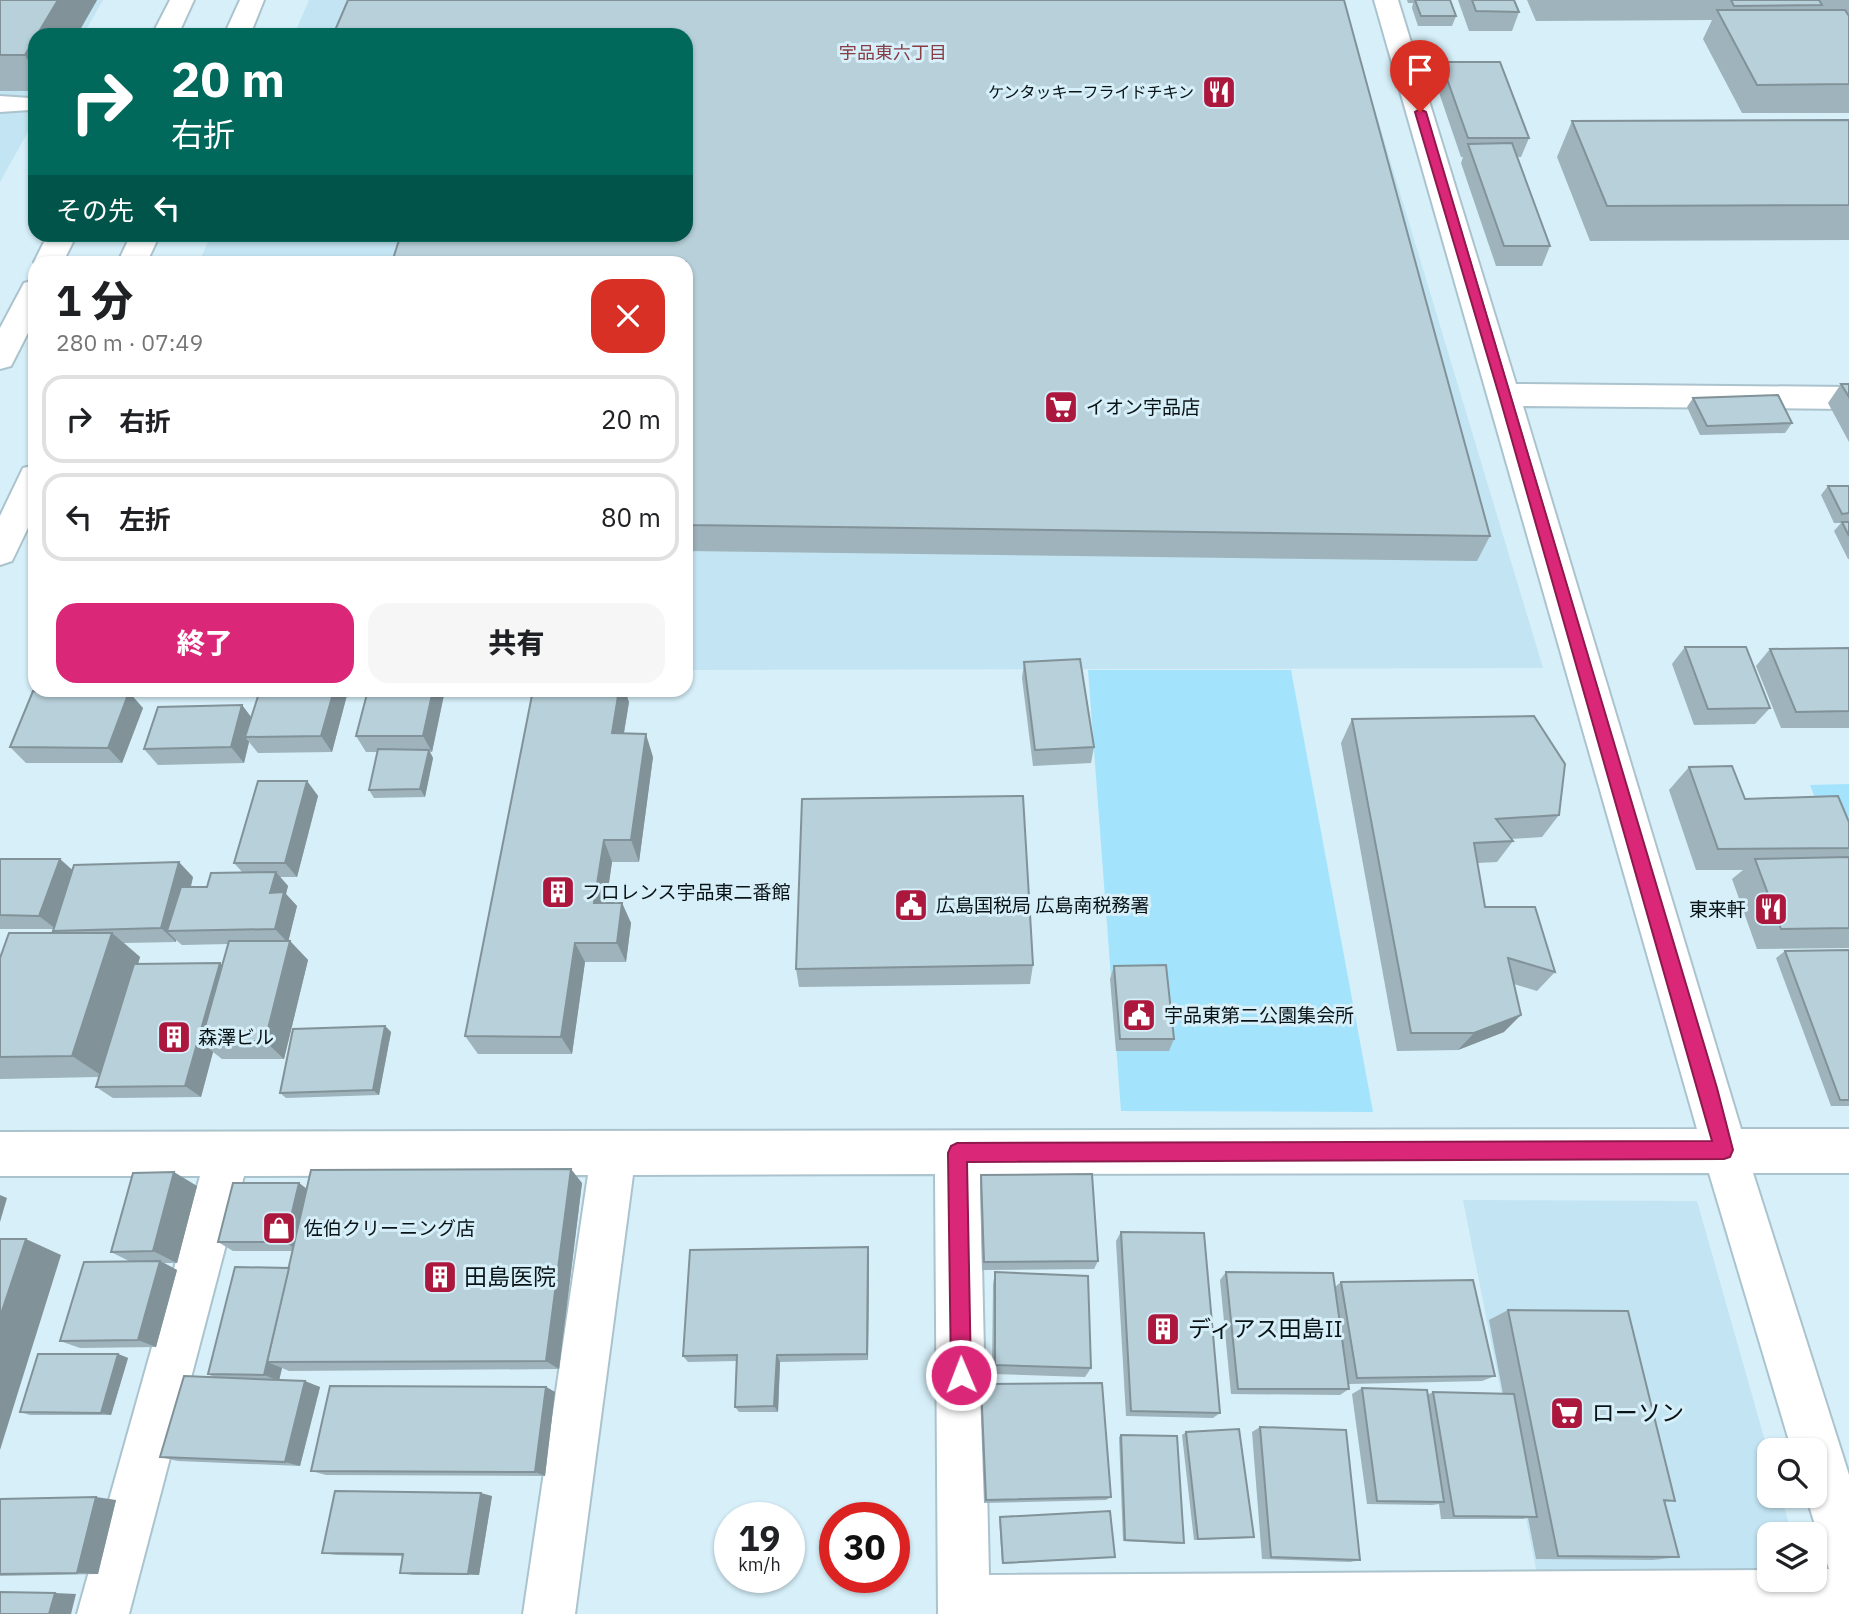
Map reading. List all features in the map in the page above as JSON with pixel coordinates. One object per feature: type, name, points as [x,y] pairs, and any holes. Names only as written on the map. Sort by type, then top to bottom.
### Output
[{"type":"street","points":[[168,28],[182,0]]},
{"type":"street","points":[[240,28],[252,0]]},
{"type":"street","points":[[1386,0],[1506,395],[1571,628],[1724,1150],[1849,1556]]},
{"type":"street","points":[[0,358],[28,304]]},
{"type":"street","points":[[1506,395],[1849,398]]},
{"type":"street","points":[[0,552],[28,492]]},
{"type":"street","points":[[0,1154],[1849,1151]]},
{"type":"street","points":[[103,1614],[228,1153]]},
{"type":"street","points":[[957,1153],[964,1607],[1849,1595]]},
{"type":"street","points":[[549,1614],[613,1155]]},
{"type":"shaded area","points":[[0,0],[103,0],[87,28],[28,28],[28,132],[0,182]]},
{"type":"shaded area","name":"イオン宇品店","points":[[309,0],[1342,0],[1543,668],[693,670],[693,256],[202,256],[208,242],[693,242],[693,28],[297,28]]},
{"type":"shaded area","points":[[1088,670],[1291,670],[1373,1112],[1121,1111]]},
{"type":"shaded area","points":[[1849,784],[1849,883],[1810,785]]},
{"type":"shaded area","points":[[1463,1200],[1697,1201],[1764,1438],[1757,1438],[1757,1508],[1784,1508],[1788,1522],[1757,1522],[1757,1580],[1538,1579]]},
{"type":"building","points":[[0,0],[58,0],[41,28],[28,28],[28,50],[25,55],[0,55]]},
{"type":"building","name":"イオン宇品店","points":[[348,0],[1344,0],[1490,536],[693,525],[693,256],[394,256],[398,242],[693,242],[693,28],[336,28]]},
{"type":"building","points":[[1415,0],[1450,0],[1456,16],[1421,16]]},
{"type":"building","points":[[1472,0],[1514,0],[1519,12],[1476,11]]},
{"type":"building","points":[[1731,0],[1819,0],[1822,5],[1734,6]]},
{"type":"building","points":[[1717,10],[1845,10],[1849,16],[1849,84],[1757,85]]},
{"type":"building","points":[[1441,62],[1500,62],[1529,138],[1468,138]]},
{"type":"building","points":[[1849,120],[1849,205],[1607,206],[1572,121]]},
{"type":"building","points":[[1512,143],[1550,246],[1504,246],[1468,144]]},
{"type":"building","points":[[1841,384],[1849,384],[1849,397]]},
{"type":"building","points":[[1778,395],[1792,423],[1707,426],[1693,398]]},
{"type":"building","points":[[1828,486],[1849,486],[1849,513],[1842,514]]},
{"type":"building","points":[[1842,522],[1849,522],[1849,536]]},
{"type":"building","points":[[1685,647],[1746,647],[1770,708],[1708,709]]},
{"type":"building","points":[[1849,648],[1849,711],[1796,712],[1770,649]]},
{"type":"building","points":[[1080,659],[1094,747],[1035,750],[1024,662]]},
{"type":"building","points":[[31,697],[127,697],[108,748],[10,747]]},
{"type":"building","points":[[258,697],[332,697],[321,736],[245,737]]},
{"type":"building","points":[[366,697],[431,697],[423,736],[356,736]]},
{"type":"building","name":"フロレンス宇品東二番館","points":[[532,697],[618,697],[612,733],[646,734],[631,840],[604,840],[594,903],[622,903],[617,943],[575,943],[561,1037],[465,1036]]},
{"type":"building","points":[[242,705],[231,747],[144,749],[158,707]]},
{"type":"building","points":[[1534,716],[1565,764],[1559,815],[1496,819],[1513,841],[1474,843],[1485,907],[1535,907],[1555,972],[1508,958],[1521,1015],[1474,1033],[1411,1033],[1352,719]]},
{"type":"building","points":[[378,749],[429,750],[420,789],[369,790]]},
{"type":"building","points":[[1732,766],[1745,799],[1838,796],[1849,822],[1849,848],[1718,849],[1689,767]]},
{"type":"building","points":[[258,781],[307,781],[285,863],[234,863]]},
{"type":"building","points":[[1023,796],[1033,965],[796,969],[802,799]]},
{"type":"building","points":[[1849,857],[1849,928],[1781,929],[1755,859]]},
{"type":"building","points":[[0,859],[60,859],[39,916],[0,915]]},
{"type":"building","points":[[179,862],[161,928],[53,931],[74,865]]},
{"type":"building","points":[[276,872],[270,893],[284,892],[275,929],[167,931],[181,887],[207,887],[211,873]]},
{"type":"building","points":[[9,933],[112,933],[72,1056],[0,1057],[0,958]]},
{"type":"building","points":[[229,941],[290,941],[265,1041],[201,1041]]},
{"type":"building","points":[[1849,950],[1849,1100],[1840,1100],[1785,951]]},
{"type":"building","name":"森澤ビル","points":[[220,963],[185,1086],[96,1087],[134,964]]},
{"type":"building","name":"宇品東第二公園集会所","points":[[1166,965],[1174,1039],[1120,1039],[1114,966]]},
{"type":"building","points":[[385,1026],[373,1090],[280,1093],[293,1029]]},
{"type":"building","name":"田島医院","points":[[571,1169],[546,1361],[267,1362],[311,1170]]},
{"type":"building","points":[[174,1172],[153,1251],[111,1252],[133,1173]]},
{"type":"building","points":[[1092,1174],[1098,1261],[984,1262],[981,1175]]},
{"type":"building","points":[[233,1183],[299,1183],[285,1242],[218,1242]]},
{"type":"building","name":"ディアス田島II","points":[[1121,1232],[1204,1233],[1220,1413],[1131,1411]]},
{"type":"building","points":[[0,1239],[26,1239],[0,1317]]},
{"type":"building","points":[[868,1247],[867,1354],[777,1355],[774,1406],[735,1407],[737,1355],[683,1356],[690,1250]]},
{"type":"building","points":[[160,1261],[138,1340],[60,1341],[84,1262]]},
{"type":"building","points":[[235,1267],[289,1268],[264,1375],[208,1374]]},
{"type":"building","points":[[995,1272],[1088,1276],[1091,1368],[995,1365]]},
{"type":"building","points":[[1226,1272],[1333,1273],[1349,1389],[1238,1389]]},
{"type":"building","points":[[1473,1280],[1495,1376],[1357,1378],[1341,1282]]},
{"type":"building","name":"ローソン","points":[[1508,1310],[1628,1311],[1675,1501],[1664,1500],[1679,1557],[1558,1556]]},
{"type":"building","points":[[38,1354],[118,1354],[101,1413],[20,1412]]},
{"type":"building","points":[[184,1376],[305,1381],[285,1462],[160,1457]]},
{"type":"building","points":[[1102,1383],[1111,1497],[986,1500],[981,1384]]},
{"type":"building","points":[[330,1386],[546,1387],[535,1472],[311,1471]]},
{"type":"building","points":[[1362,1388],[1427,1390],[1444,1502],[1377,1501]]},
{"type":"building","points":[[1433,1392],[1514,1394],[1537,1517],[1454,1516]]},
{"type":"building","points":[[1260,1427],[1346,1430],[1360,1560],[1271,1557]]},
{"type":"building","points":[[1239,1429],[1254,1537],[1198,1539],[1186,1432]]},
{"type":"building","points":[[1121,1435],[1177,1436],[1184,1543],[1125,1540]]},
{"type":"building","points":[[335,1491],[481,1493],[468,1574],[400,1573],[403,1554],[322,1553]]},
{"type":"building","points":[[96,1497],[77,1573],[0,1574],[0,1499]]},
{"type":"building","points":[[1110,1511],[1115,1557],[1003,1563],[1000,1517]]},
{"type":"building","points":[[0,1592],[55,1593],[49,1614],[0,1614]]},
{"type":"place","name":"ケンタッキーフライドチキン","points":[[1219,92]]},
{"type":"place","name":"イオン宇品店","points":[[1061,407]]},
{"type":"place","name":"フロレンス宇品東二番館","points":[[558,892]]},
{"type":"place","name":"広島国税局 広島南税務署","points":[[911,905]]},
{"type":"place","name":"東来軒","points":[[1771,909]]},
{"type":"place","name":"宇品東第二公園集会所","points":[[1139,1015]]},
{"type":"place","name":"森澤ビル","points":[[174,1037]]},
{"type":"place","name":"佐伯クリーニング店","points":[[279,1228]]},
{"type":"place","name":"田島医院","points":[[440,1277]]},
{"type":"place","name":"ディアス田島II","points":[[1163,1329]]},
{"type":"place","name":"ローソン","points":[[1567,1413]]},
{"type":"district","name":"宇品東六丁目","points":[[893,53]]},
{"type":"route","points":[[961,1375],[957,1153],[1724,1150],[1571,628],[1506,395],[1420,112]]}]
